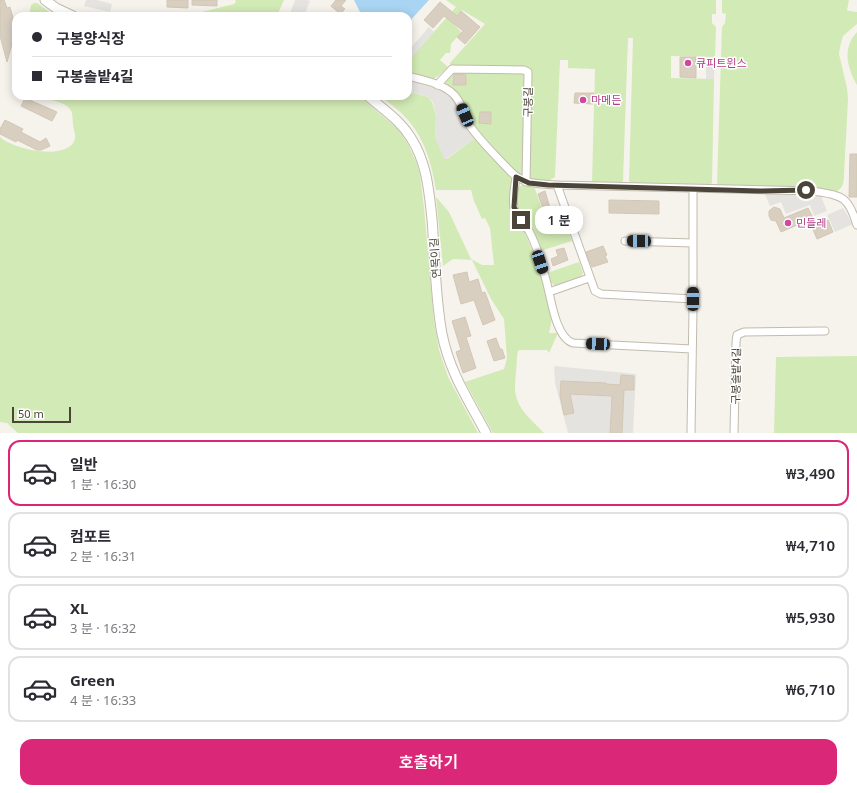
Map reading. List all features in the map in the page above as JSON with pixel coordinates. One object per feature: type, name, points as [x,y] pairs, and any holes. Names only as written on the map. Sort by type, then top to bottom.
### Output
[{"type":"street","points":[[46,0],[56,8],[64,12]]},
{"type":"street","name":"구봉길","points":[[437,85],[452,69],[524,70],[528,72],[526,182]]},
{"type":"street","points":[[412,77],[447,89],[457,98],[471,127],[516,177],[526,182],[557,185],[693,189],[806,190],[841,197],[850,205],[857,225]]},
{"type":"street","name":"연목이길","points":[[373,100],[402,125],[414,143],[424,166],[429,195],[439,312],[445,346],[460,386],[486,433]]},
{"type":"street","points":[[516,177],[514,207],[533,241],[546,281],[556,321],[570,342],[692,349]]},
{"type":"street","points":[[557,185],[594,291],[601,294],[693,299]]},
{"type":"street","points":[[690,433],[693,299],[693,189]]},
{"type":"street","points":[[625,241],[693,243]]},
{"type":"street","points":[[549,292],[589,278]]},
{"type":"street","name":"구봉솔밭4길","points":[[734,433],[736,342],[738,335],[744,332],[824,331]]},
{"type":"green space","points":[[235,0],[284,0],[279,12],[202,12],[234,4],[236,2]]},
{"type":"green space","points":[[446,0],[716,0],[716,14],[712,14],[712,23],[716,27],[715,57],[671,56],[671,78],[714,79],[712,183],[708,186],[631,183],[629,181],[633,38],[628,38],[623,181],[620,183],[592,183],[595,69],[568,68],[568,60],[560,60],[555,177],[548,181],[533,180],[527,179],[514,171],[474,125],[459,95],[446,86],[446,81],[453,72],[450,63],[485,24],[462,10],[451,21],[461,32],[451,44],[450,53],[446,53],[440,60],[448,67],[433,79],[426,79],[412,74],[412,56],[456,7]]},
{"type":"green space","points":[[722,0],[849,0],[847,10],[857,12],[857,24],[843,36],[839,54],[848,99],[844,180],[839,190],[793,187],[720,186],[717,183],[722,27],[725,23],[726,14],[722,13]]},
{"type":"green space","points":[[37,3],[49,12],[30,12],[31,5]]},
{"type":"green space","points":[[857,32],[857,85],[849,65],[848,51],[849,44]]},
{"type":"green space","points":[[412,93],[428,97],[432,102],[436,116],[435,137],[447,159],[475,138],[511,178],[510,208],[524,230],[540,270],[552,319],[549,333],[558,333],[549,353],[547,350],[520,350],[518,351],[517,356],[515,387],[518,401],[529,418],[544,433],[493,433],[465,382],[504,369],[507,358],[504,319],[491,299],[472,260],[453,259],[443,266],[436,197],[449,212],[471,259],[482,265],[494,265],[490,228],[485,218],[482,219],[471,190],[436,190],[430,162],[419,135],[404,116],[385,100],[412,100]]},
{"type":"green space","points":[[53,100],[364,100],[398,129],[408,144],[417,164],[420,175],[424,208],[434,321],[439,350],[448,377],[478,433],[18,433],[7,423],[0,422],[0,137],[16,146],[39,151],[51,152],[62,150],[70,146],[75,139],[72,115],[70,109],[62,103]]},
{"type":"green space","points":[[523,184],[534,186],[549,228],[565,222],[572,241],[540,251],[533,231],[517,207],[518,188]]},
{"type":"green space","points":[[579,262],[583,273],[580,278],[556,286],[551,283],[547,273]]},
{"type":"green space","points":[[857,356],[857,433],[774,433],[776,357]]},
{"type":"shaded area","points":[[86,0],[97,0],[112,4],[110,12],[84,6]]},
{"type":"shaded area","points":[[295,0],[310,1],[306,12],[290,12]]},
{"type":"shaded area","points":[[429,27],[434,32],[412,57],[412,46]]},
{"type":"shaded area","points":[[706,57],[715,57],[714,79],[706,79]]},
{"type":"shaded area","points":[[412,81],[447,94],[453,100],[465,126],[475,138],[444,159],[435,137],[436,116],[433,102],[428,97],[412,93]]},
{"type":"shaded area","points":[[765,194],[821,196],[827,211],[814,216],[810,205],[786,214],[781,202],[770,206]]},
{"type":"shaded area","points":[[843,208],[853,224],[835,232],[827,215]]},
{"type":"shaded area","points":[[555,366],[636,374],[633,433],[568,433],[555,383]]},
{"type":"water","points":[[354,0],[429,0],[412,19],[412,12],[360,12]]},
{"type":"building","points":[[0,0],[4,0],[7,8],[10,7],[12,14],[12,44],[7,62],[0,36]]},
{"type":"building","points":[[167,0],[188,0],[188,8],[167,7]]},
{"type":"building","points":[[192,0],[217,0],[217,6],[192,5]]},
{"type":"building","points":[[336,0],[346,0],[341,6],[345,9],[342,12],[338,12],[331,6]]},
{"type":"building","points":[[440,2],[457,16],[461,11],[480,27],[465,44],[457,37],[463,31],[444,16],[433,28],[424,20]]},
{"type":"building","points":[[680,57],[696,57],[696,78],[680,77]]},
{"type":"building","points":[[454,74],[466,75],[466,85],[453,85]]},
{"type":"building","points":[[575,93],[594,93],[593,104],[574,103]]},
{"type":"building","points":[[24,100],[30,100],[57,112],[52,121],[21,106]]},
{"type":"building","points":[[480,112],[491,112],[491,124],[479,123]]},
{"type":"building","points":[[5,120],[23,129],[21,132],[40,142],[46,138],[50,146],[37,150],[17,140],[16,142],[0,134],[0,129]]},
{"type":"building","points":[[850,154],[857,154],[857,197],[849,197]]},
{"type":"building","points":[[545,191],[550,208],[556,206],[558,213],[546,217],[538,194]]},
{"type":"building","points":[[609,200],[659,201],[659,214],[609,213]]},
{"type":"building","points":[[774,207],[780,209],[784,218],[808,208],[813,218],[781,232],[776,221],[771,220],[769,216],[769,211]]},
{"type":"building","points":[[828,220],[833,232],[817,239],[812,227]]},
{"type":"building","points":[[603,246],[608,262],[592,267],[586,252]]},
{"type":"building","points":[[564,248],[568,260],[553,266],[551,259],[558,256],[556,250]]},
{"type":"building","points":[[467,272],[469,282],[478,279],[482,293],[485,292],[495,320],[483,325],[474,300],[461,304],[453,275]]},
{"type":"building","points":[[465,317],[471,336],[466,337],[476,368],[463,373],[456,352],[461,350],[452,321]]},
{"type":"building","points":[[496,338],[505,358],[494,361],[487,341]]},
{"type":"building","points":[[621,375],[634,376],[634,390],[624,390],[622,433],[610,433],[612,396],[570,394],[574,413],[564,415],[560,395],[561,381],[620,385]]},
{"type":"place","name":"큐피트윈스","points":[[688,63]]},
{"type":"place","name":"마메든","points":[[583,100]]},
{"type":"place","name":"민들레","points":[[788,223]]},
{"type":"route","points":[[521,220],[514,207],[516,177],[529,183],[548,185],[759,191],[806,190]]}]
